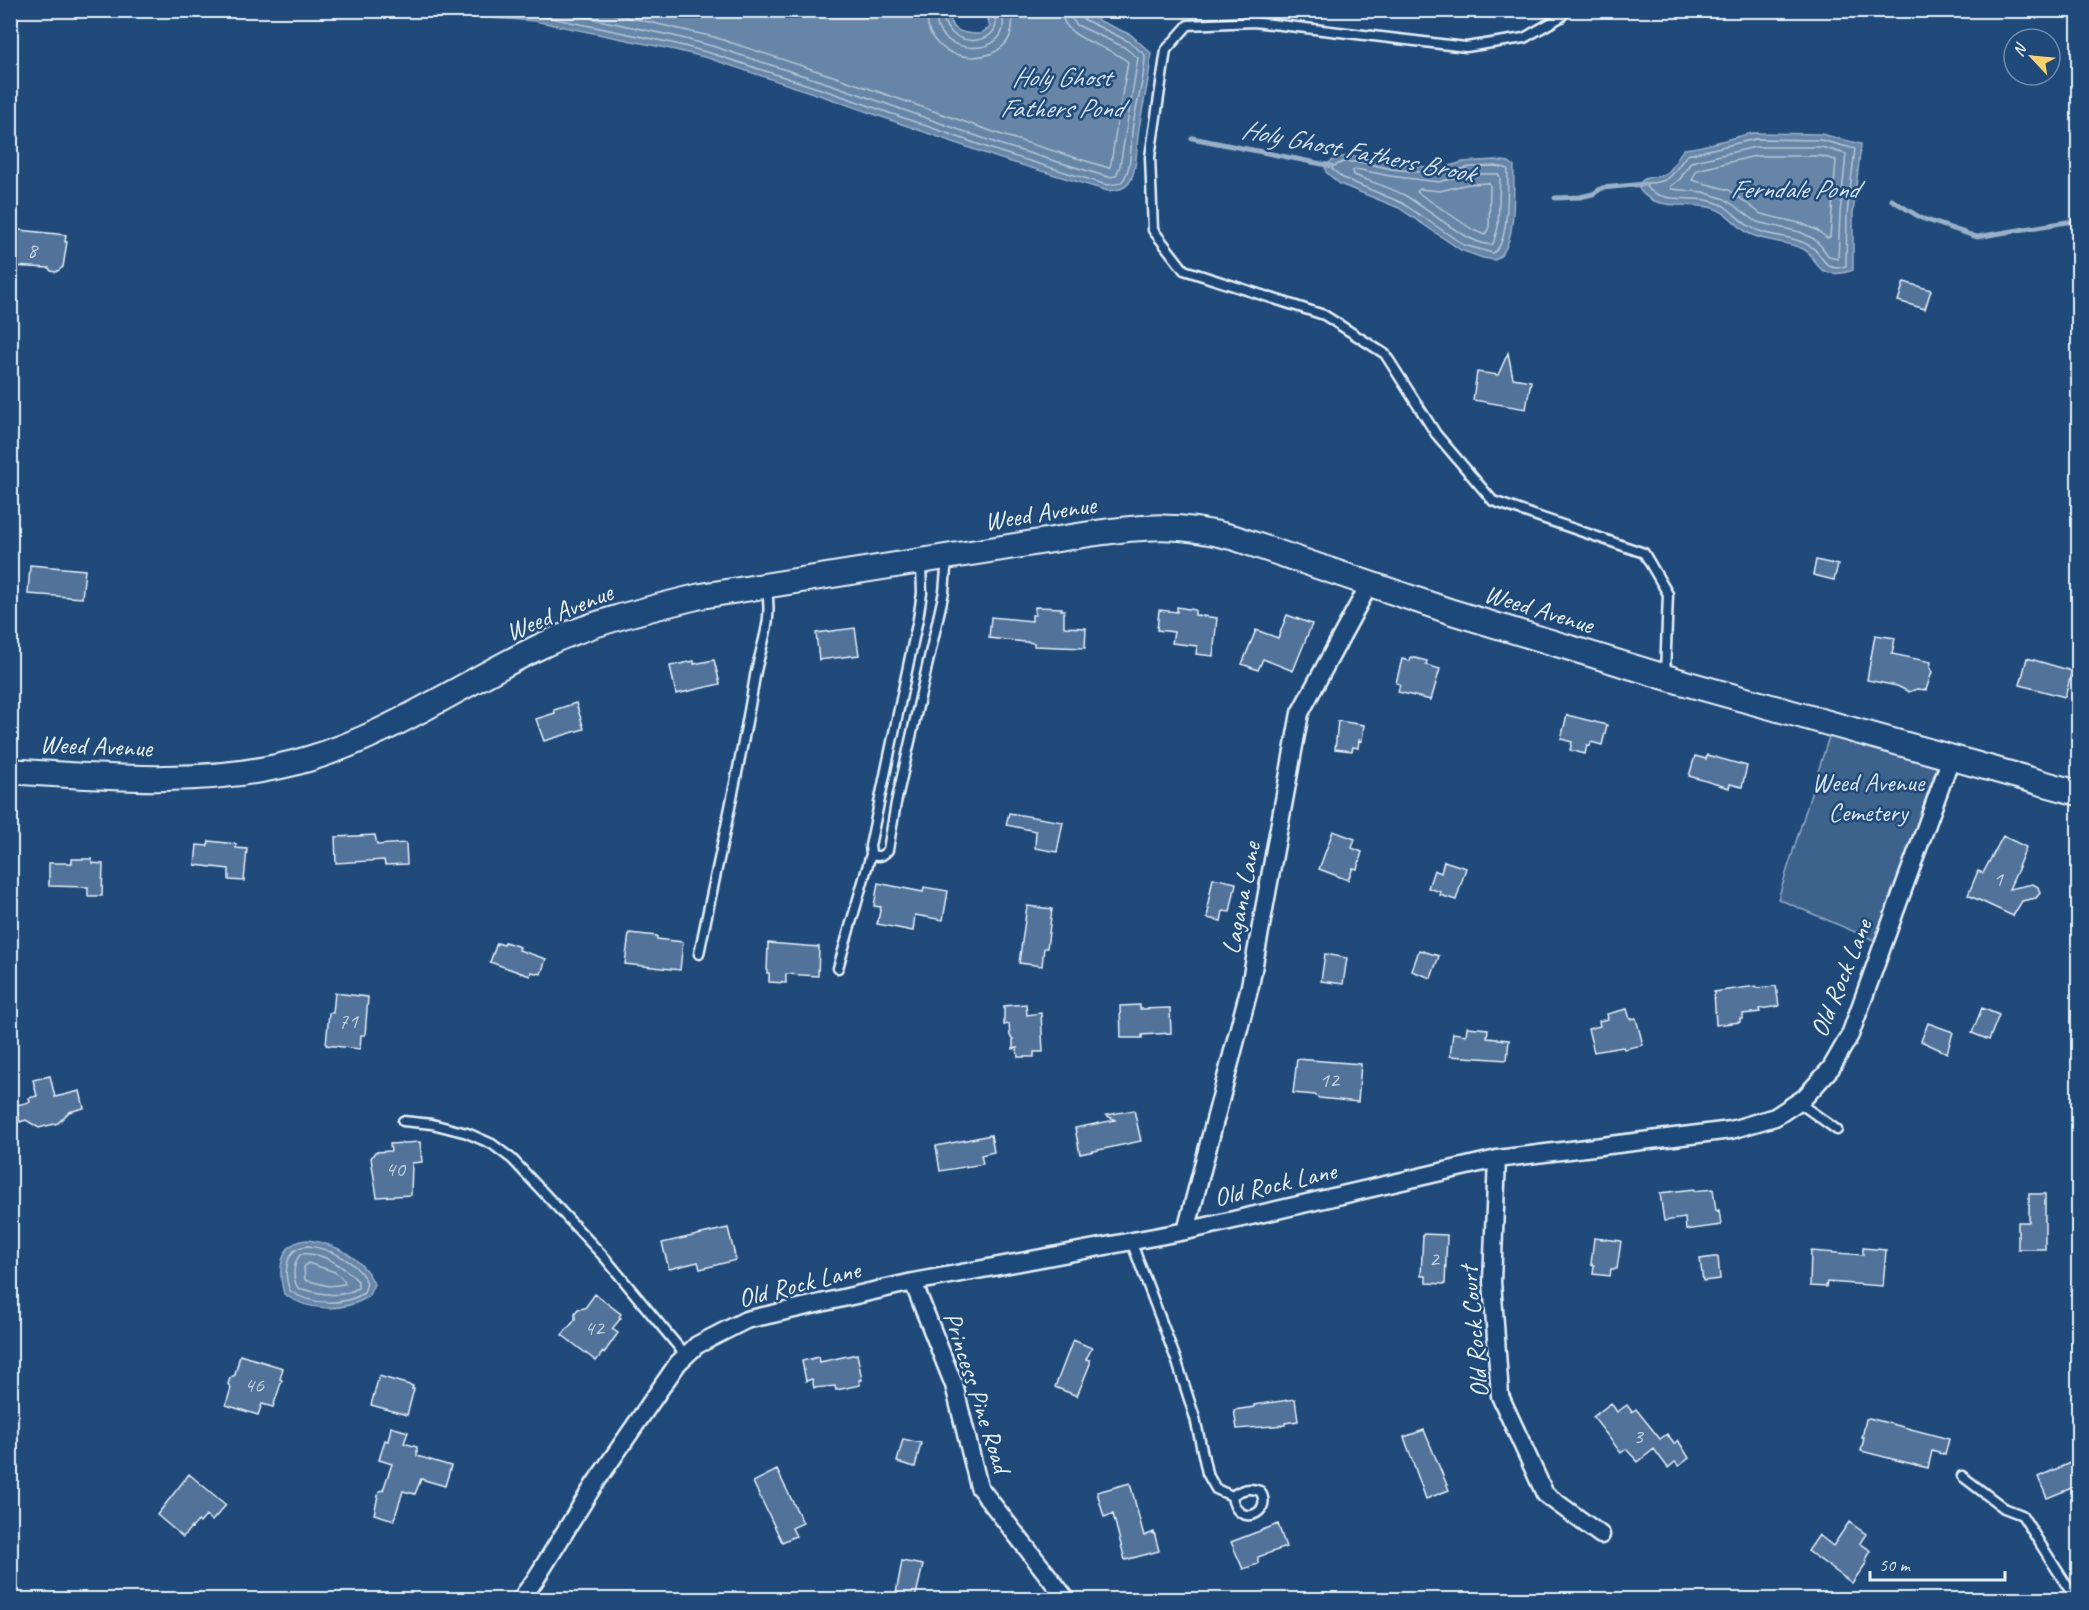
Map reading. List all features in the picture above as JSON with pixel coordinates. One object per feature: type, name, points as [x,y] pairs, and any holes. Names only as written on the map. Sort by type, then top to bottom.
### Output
[{"type":"main road","name":"Weed Avenue","points":[[10,771],[172,777],[228,775],[309,759],[411,717],[542,645],[618,617],[658,606],[701,596],[1133,528],[1173,526],[1235,538],[1452,612],[1665,676],[2079,793]]},
{"type":"street","name":"Lagana Lane","points":[[1185,1231],[1250,986],[1300,713],[1369,585]]},
{"type":"street","name":"Old Rock Lane","points":[[520,1599],[535,1580],[616,1451],[678,1363],[697,1345],[746,1320],[913,1282],[1185,1231],[1497,1159],[1731,1130],[1775,1117],[1798,1102],[1831,1068],[1850,1035],[1951,758]]},
{"type":"street","name":"Old Rock Court","points":[[1497,1159],[1492,1281],[1500,1395],[1545,1494],[1601,1535]]},
{"type":"street","name":"Princess Pine Road","points":[[913,1282],[954,1385],[979,1487],[1067,1599]]},
{"type":"lane","points":[[1565,10],[1561,17],[1524,38],[1466,47],[1254,22],[1188,26],[1166,50],[1150,157],[1153,230],[1184,270],[1324,315],[1384,354],[1436,434],[1493,501],[1644,554],[1668,594],[1665,676]]},
{"type":"lane","points":[[871,854],[876,857],[884,855],[888,850],[896,803],[944,592],[947,557]]},
{"type":"lane","points":[[838,968],[871,854],[872,835],[918,619],[922,593],[921,561]]},
{"type":"lane","points":[[699,954],[745,741],[756,672],[767,633],[770,603],[766,586]]},
{"type":"lane","points":[[1798,1102],[1837,1130]]},
{"type":"lane","points":[[403,1121],[432,1124],[467,1133],[492,1144],[512,1159],[605,1258],[686,1356]]},
{"type":"lane","points":[[1131,1241],[1177,1362],[1195,1418],[1207,1473],[1216,1489],[1232,1496]]},
{"type":"lane","points":[[1962,1476],[2004,1509],[2022,1515],[2076,1599]]},
{"type":"green space","name":"Weed Avenue Cemetery","points":[[1833,724],[1941,755],[1876,941],[1778,899]]},
{"type":"water","name":"Holy Ghost Fathers Pond","points":[[458,10],[962,10],[951,14],[952,25],[959,31],[980,34],[990,27],[987,15],[974,11],[1078,11],[1131,35],[1151,53],[1134,171],[1125,187],[1108,191],[998,158],[708,58],[535,21],[464,16],[457,12]]},
{"type":"water","name":"Ferndale Pond","points":[[1754,133],[1821,134],[1861,144],[1853,214],[1853,270],[1840,273],[1826,272],[1806,251],[1797,246],[1750,234],[1720,211],[1710,207],[1665,204],[1654,201],[1645,196],[1638,187],[1646,178],[1667,173],[1684,149]]},
{"type":"water","points":[[1355,156],[1439,169],[1463,162],[1495,160],[1509,162],[1514,166],[1513,217],[1508,244],[1502,254],[1495,260],[1461,250],[1399,208],[1340,184],[1326,172],[1325,166],[1335,159]]},
{"type":"water","points":[[308,1240],[347,1253],[363,1266],[374,1284],[368,1297],[348,1305],[326,1308],[304,1304],[284,1294],[281,1276],[282,1259],[291,1246]]},
{"type":"building","points":[[10,229],[66,235],[63,267],[56,272],[49,268],[10,266]]},
{"type":"building","points":[[1904,282],[1931,290],[1925,309],[1898,301]]},
{"type":"building","points":[[1508,353],[1513,378],[1531,381],[1526,409],[1473,400],[1477,372],[1498,375]]},
{"type":"building","points":[[1816,560],[1838,565],[1834,580],[1813,575]]},
{"type":"building","points":[[30,565],[85,570],[82,598],[28,594]]},
{"type":"building","points":[[1035,607],[1062,608],[1064,627],[1086,628],[1085,648],[1034,646],[1034,643],[989,638],[991,617],[1032,621]]},
{"type":"building","points":[[1177,607],[1195,610],[1195,615],[1217,618],[1213,656],[1196,654],[1197,646],[1172,643],[1174,632],[1157,630],[1159,610],[1177,612]]},
{"type":"building","points":[[1287,615],[1312,624],[1293,671],[1263,659],[1258,670],[1242,664],[1256,630],[1278,638]]},
{"type":"building","points":[[855,628],[859,655],[819,660],[816,633]]},
{"type":"building","points":[[1875,635],[1895,638],[1892,654],[1931,662],[1932,672],[1926,690],[1917,689],[1909,692],[1897,686],[1867,680]]},
{"type":"building","points":[[1411,657],[1427,661],[1426,665],[1440,669],[1431,700],[1398,692],[1400,684],[1396,683],[1402,659],[1410,661]]},
{"type":"building","points":[[2027,658],[2072,671],[2065,697],[2020,685]]},
{"type":"building","points":[[714,660],[720,684],[676,694],[670,666]]},
{"type":"building","points":[[576,703],[584,729],[544,741],[536,719]]},
{"type":"building","points":[[1567,715],[1607,725],[1602,745],[1591,742],[1590,746],[1587,745],[1585,754],[1570,750],[1572,742],[1561,739]]},
{"type":"building","points":[[1338,721],[1364,725],[1362,741],[1359,740],[1358,748],[1353,747],[1352,751],[1335,749]]},
{"type":"building","points":[[1707,755],[1747,766],[1742,787],[1730,784],[1729,788],[1689,776],[1695,756],[1706,759]]},
{"type":"building","points":[[1009,813],[1063,822],[1057,852],[1035,848],[1036,831],[1006,825]]},
{"type":"building","points":[[1333,831],[1355,839],[1352,848],[1362,852],[1357,869],[1353,868],[1348,880],[1319,869]]},
{"type":"building","points":[[375,835],[377,845],[406,843],[407,864],[385,865],[384,860],[336,863],[335,837]]},
{"type":"building","points":[[2003,836],[2026,847],[2009,889],[2033,884],[2038,887],[2040,893],[2036,898],[2022,901],[2013,916],[1968,895],[1978,871],[1983,873]]},
{"type":"building","points":[[209,841],[236,844],[236,848],[247,849],[244,881],[229,880],[229,869],[195,865],[197,845],[208,846]]},
{"type":"building","points":[[72,859],[92,859],[92,863],[103,864],[102,896],[88,896],[88,887],[49,886],[49,863],[72,863]]},
{"type":"building","points":[[1444,861],[1466,868],[1456,900],[1428,888],[1434,870],[1441,873]]},
{"type":"building","points":[[1213,878],[1236,883],[1230,912],[1223,911],[1221,921],[1207,918]]},
{"type":"building","points":[[878,883],[923,892],[924,887],[948,891],[943,920],[915,915],[913,931],[877,924],[881,907],[874,906]]},
{"type":"building","points":[[1027,906],[1052,909],[1047,948],[1044,948],[1042,966],[1019,963]]},
{"type":"building","points":[[629,933],[683,942],[680,970],[625,964]]},
{"type":"building","points":[[505,942],[520,947],[519,950],[546,959],[541,974],[531,972],[530,976],[490,962],[497,943],[504,945]]},
{"type":"building","points":[[768,943],[819,947],[818,976],[786,974],[786,983],[769,982]]},
{"type":"building","points":[[1419,950],[1439,956],[1431,978],[1412,971]]},
{"type":"building","points":[[1325,954],[1347,958],[1343,984],[1321,981]]},
{"type":"building","points":[[1756,986],[1756,988],[1776,986],[1779,1006],[1743,1014],[1740,1022],[1716,1025],[1714,992]]},
{"type":"building","points":[[335,993],[368,997],[365,1035],[361,1035],[360,1049],[326,1045],[329,1013],[333,1013]]},
{"type":"building","points":[[1026,1004],[1027,1015],[1041,1013],[1043,1052],[1034,1052],[1034,1057],[1018,1057],[1017,1048],[1013,1049],[1009,1024],[1004,1025],[1004,1006]]},
{"type":"building","points":[[1140,1005],[1140,1009],[1170,1008],[1171,1033],[1142,1035],[1142,1038],[1121,1038],[1120,1006]]},
{"type":"building","points":[[1982,1008],[1999,1015],[1989,1040],[1972,1033]]},
{"type":"building","points":[[1627,1009],[1630,1019],[1636,1018],[1643,1045],[1594,1052],[1588,1029],[1600,1026],[1599,1021],[1608,1019],[1607,1014]]},
{"type":"building","points":[[1928,1023],[1953,1032],[1947,1053],[1921,1041]]},
{"type":"building","points":[[1467,1027],[1488,1029],[1487,1038],[1509,1040],[1507,1060],[1450,1056],[1453,1033],[1466,1035]]},
{"type":"building","points":[[1297,1059],[1361,1064],[1358,1102],[1293,1093]]},
{"type":"building","points":[[50,1076],[55,1097],[80,1091],[84,1108],[69,1112],[58,1123],[39,1128],[26,1120],[20,1122],[16,1105],[30,1102],[29,1098],[37,1096],[33,1080]]},
{"type":"building","points":[[1134,1110],[1141,1141],[1080,1154],[1075,1128],[1115,1120],[1106,1115]]},
{"type":"building","points":[[991,1135],[994,1152],[981,1155],[983,1164],[940,1171],[936,1146]]},
{"type":"building","points":[[420,1142],[422,1162],[412,1163],[411,1195],[377,1197],[371,1158],[375,1152],[391,1151],[390,1144]]},
{"type":"building","points":[[1694,1189],[1694,1191],[1713,1189],[1716,1211],[1719,1210],[1721,1225],[1686,1230],[1685,1218],[1664,1221],[1660,1193]]},
{"type":"building","points":[[2029,1194],[2045,1194],[2045,1249],[2018,1249],[2018,1222],[2029,1222]]},
{"type":"building","points":[[728,1228],[736,1260],[700,1269],[698,1262],[669,1269],[662,1243]]},
{"type":"building","points":[[1423,1234],[1447,1235],[1445,1284],[1426,1283],[1426,1276],[1421,1276]]},
{"type":"building","points":[[1594,1238],[1621,1241],[1617,1269],[1611,1269],[1610,1276],[1593,1274],[1594,1265],[1591,1264]]},
{"type":"building","points":[[1863,1248],[1886,1250],[1883,1286],[1827,1282],[1826,1287],[1810,1286],[1811,1251],[1863,1255]]},
{"type":"building","points":[[1718,1257],[1720,1279],[1703,1281],[1700,1259]]},
{"type":"building","points":[[595,1294],[621,1314],[619,1317],[621,1318],[612,1329],[618,1333],[596,1361],[562,1335],[575,1320],[575,1313],[578,1309],[585,1308]]},
{"type":"building","points":[[1073,1340],[1092,1348],[1086,1359],[1090,1360],[1090,1364],[1077,1396],[1055,1387]]},
{"type":"building","points":[[857,1354],[862,1380],[859,1380],[860,1385],[836,1390],[835,1386],[814,1388],[812,1379],[806,1381],[802,1361],[819,1357],[820,1362]]},
{"type":"building","points":[[240,1355],[283,1368],[280,1379],[282,1380],[273,1407],[262,1404],[258,1415],[226,1405],[231,1388],[228,1384],[230,1378],[235,1375]]},
{"type":"building","points":[[379,1376],[413,1386],[407,1415],[371,1405]]},
{"type":"building","points":[[1295,1399],[1298,1421],[1285,1423],[1285,1425],[1237,1429],[1234,1410]]},
{"type":"building","points":[[1611,1403],[1617,1412],[1627,1405],[1632,1412],[1636,1409],[1660,1439],[1667,1434],[1674,1444],[1678,1440],[1689,1458],[1679,1466],[1675,1462],[1668,1468],[1654,1449],[1638,1462],[1626,1449],[1621,1453],[1593,1417]]},
{"type":"building","points":[[1866,1419],[1949,1439],[1945,1455],[1932,1451],[1928,1468],[1861,1451]]},
{"type":"building","points":[[391,1427],[408,1432],[404,1443],[417,1447],[417,1456],[451,1466],[445,1486],[421,1479],[415,1494],[403,1491],[394,1520],[374,1514],[379,1491],[383,1490],[392,1464],[379,1460],[385,1440],[388,1441]]},
{"type":"building","points":[[1424,1430],[1449,1490],[1426,1499],[1404,1437]]},
{"type":"building","points":[[903,1439],[921,1443],[915,1467],[897,1462]]},
{"type":"building","points":[[2079,1459],[2079,1485],[2047,1498],[2038,1477]]},
{"type":"building","points":[[777,1470],[803,1523],[792,1528],[796,1536],[782,1542],[753,1482]]},
{"type":"building","points":[[189,1474],[226,1505],[212,1521],[206,1516],[200,1523],[198,1521],[191,1527],[183,1537],[157,1515]]},
{"type":"building","points":[[1130,1483],[1144,1536],[1154,1532],[1159,1551],[1125,1560],[1113,1514],[1104,1517],[1097,1492]]},
{"type":"building","points":[[1849,1522],[1866,1534],[1860,1543],[1871,1551],[1865,1561],[1867,1562],[1852,1583],[1808,1551],[1819,1535],[1833,1546]]},
{"type":"building","points":[[1278,1524],[1286,1547],[1258,1557],[1258,1564],[1243,1569],[1231,1542]]},
{"type":"building","points":[[902,1561],[923,1565],[915,1599],[895,1599]]},
{"type":"waterway","name":"Holy Ghost Fathers Brook","points":[[1192,138],[1332,166]]},
{"type":"waterway","name":"Holy Ghost Fathers Brook","points":[[1555,198],[1580,197],[1593,194],[1602,188],[1645,184]]},
{"type":"waterway","name":"Holy Ghost Fathers Brook","points":[[1892,200],[1921,218],[1977,237],[2078,222]]}]
